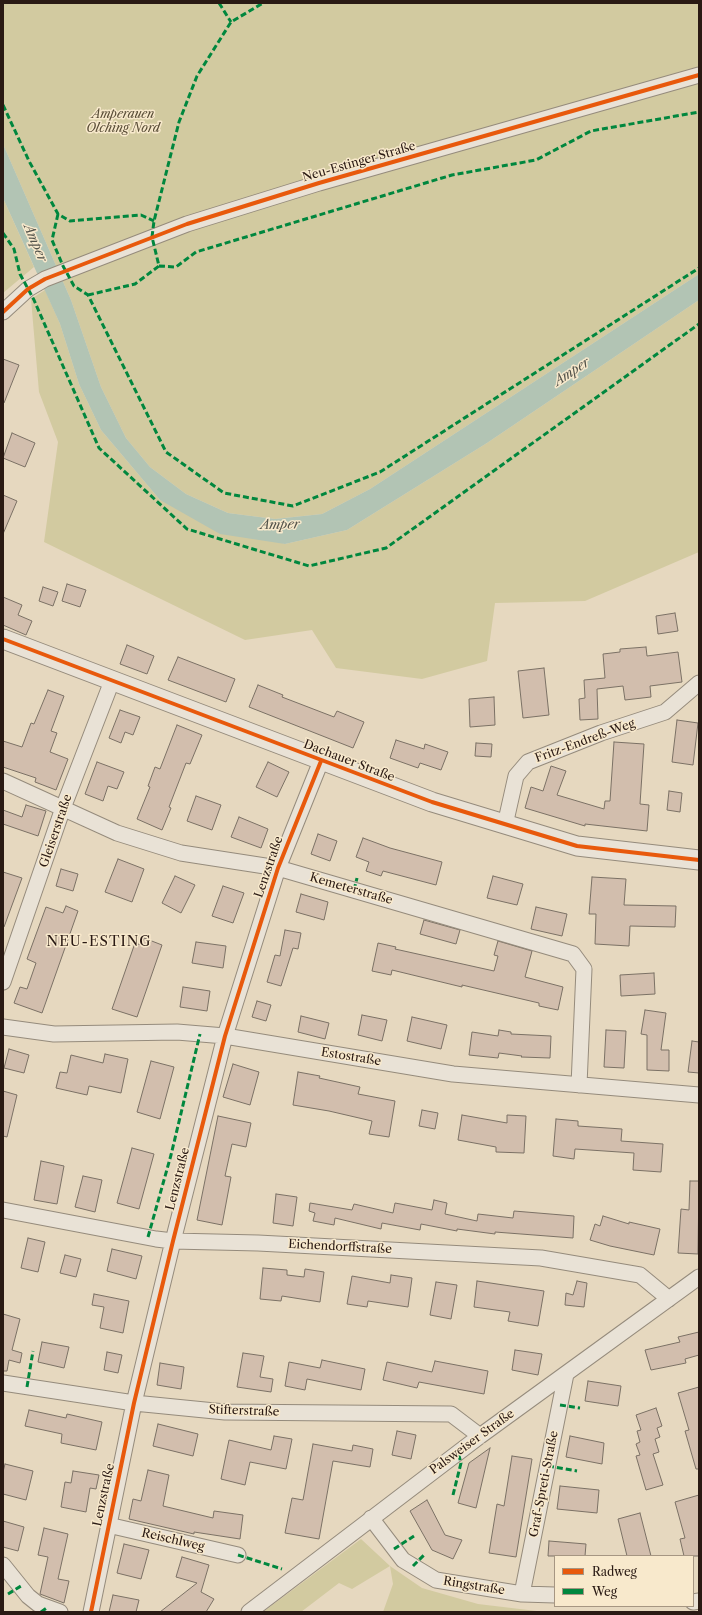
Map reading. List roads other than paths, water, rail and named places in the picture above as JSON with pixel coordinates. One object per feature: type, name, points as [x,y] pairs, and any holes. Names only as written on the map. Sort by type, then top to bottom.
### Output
[{"type":"street","name":"Neu-Estinger Straße","points":[[3,312],[31,286],[45,279],[187,224],[312,186],[699,75]]},
{"type":"street","name":"Dachauer Straße","points":[[3,639],[320,761],[432,802],[577,846],[699,860]]},
{"type":"street","name":"Gleiserstraße","points":[[3,982],[63,808],[112,681]]},
{"type":"street","name":"Fritz-Endreß-Weg","points":[[505,825],[516,776],[528,762],[601,733],[665,712],[699,683]]},
{"type":"street","name":"Lenzstraße","points":[[91,1612],[134,1403],[225,1036],[278,868],[320,761]]},
{"type":"street","name":"Kemeterstraße","points":[[3,781],[117,832],[181,853],[278,868],[573,954],[584,969],[579,1085]]},
{"type":"street","name":"Estostraße","points":[[3,1027],[54,1034],[177,1032],[225,1036],[453,1074],[699,1095]]},
{"type":"street","name":"Eichendorffstraße","points":[[3,1210],[173,1241],[258,1242],[542,1258],[640,1275],[669,1298]]},
{"type":"street","name":"Palsweiser Straße","points":[[249,1612],[480,1436],[699,1277]]},
{"type":"street","name":"Graf-Spreti-Straße","points":[[522,1594],[566,1374]]},
{"type":"street","name":"Stifterstraße","points":[[3,1383],[134,1403],[230,1412],[451,1414],[480,1436]]},
{"type":"street","name":"Ringstraße","points":[[371,1518],[403,1560],[436,1580],[522,1594],[554,1595]]},
{"type":"street","name":"Reischlweg","points":[[108,1525],[238,1555]]},
{"type":"street","points":[[3,1565],[28,1596],[38,1604],[60,1612]]},
{"type":"water","name":"Amper","points":[[3,144],[71,300],[101,387],[126,438],[150,467],[186,494],[228,513],[275,519],[322,514],[370,489],[699,274],[699,300],[487,443],[347,530],[285,544],[220,534],[160,500],[101,430],[79,384],[60,324],[3,198]]},
{"type":"district","name":"NEU-ESTING","points":[[99,942]]},
{"type":"park label","name":"Amperauen Olching Nord","points":[[123,122]]}]
